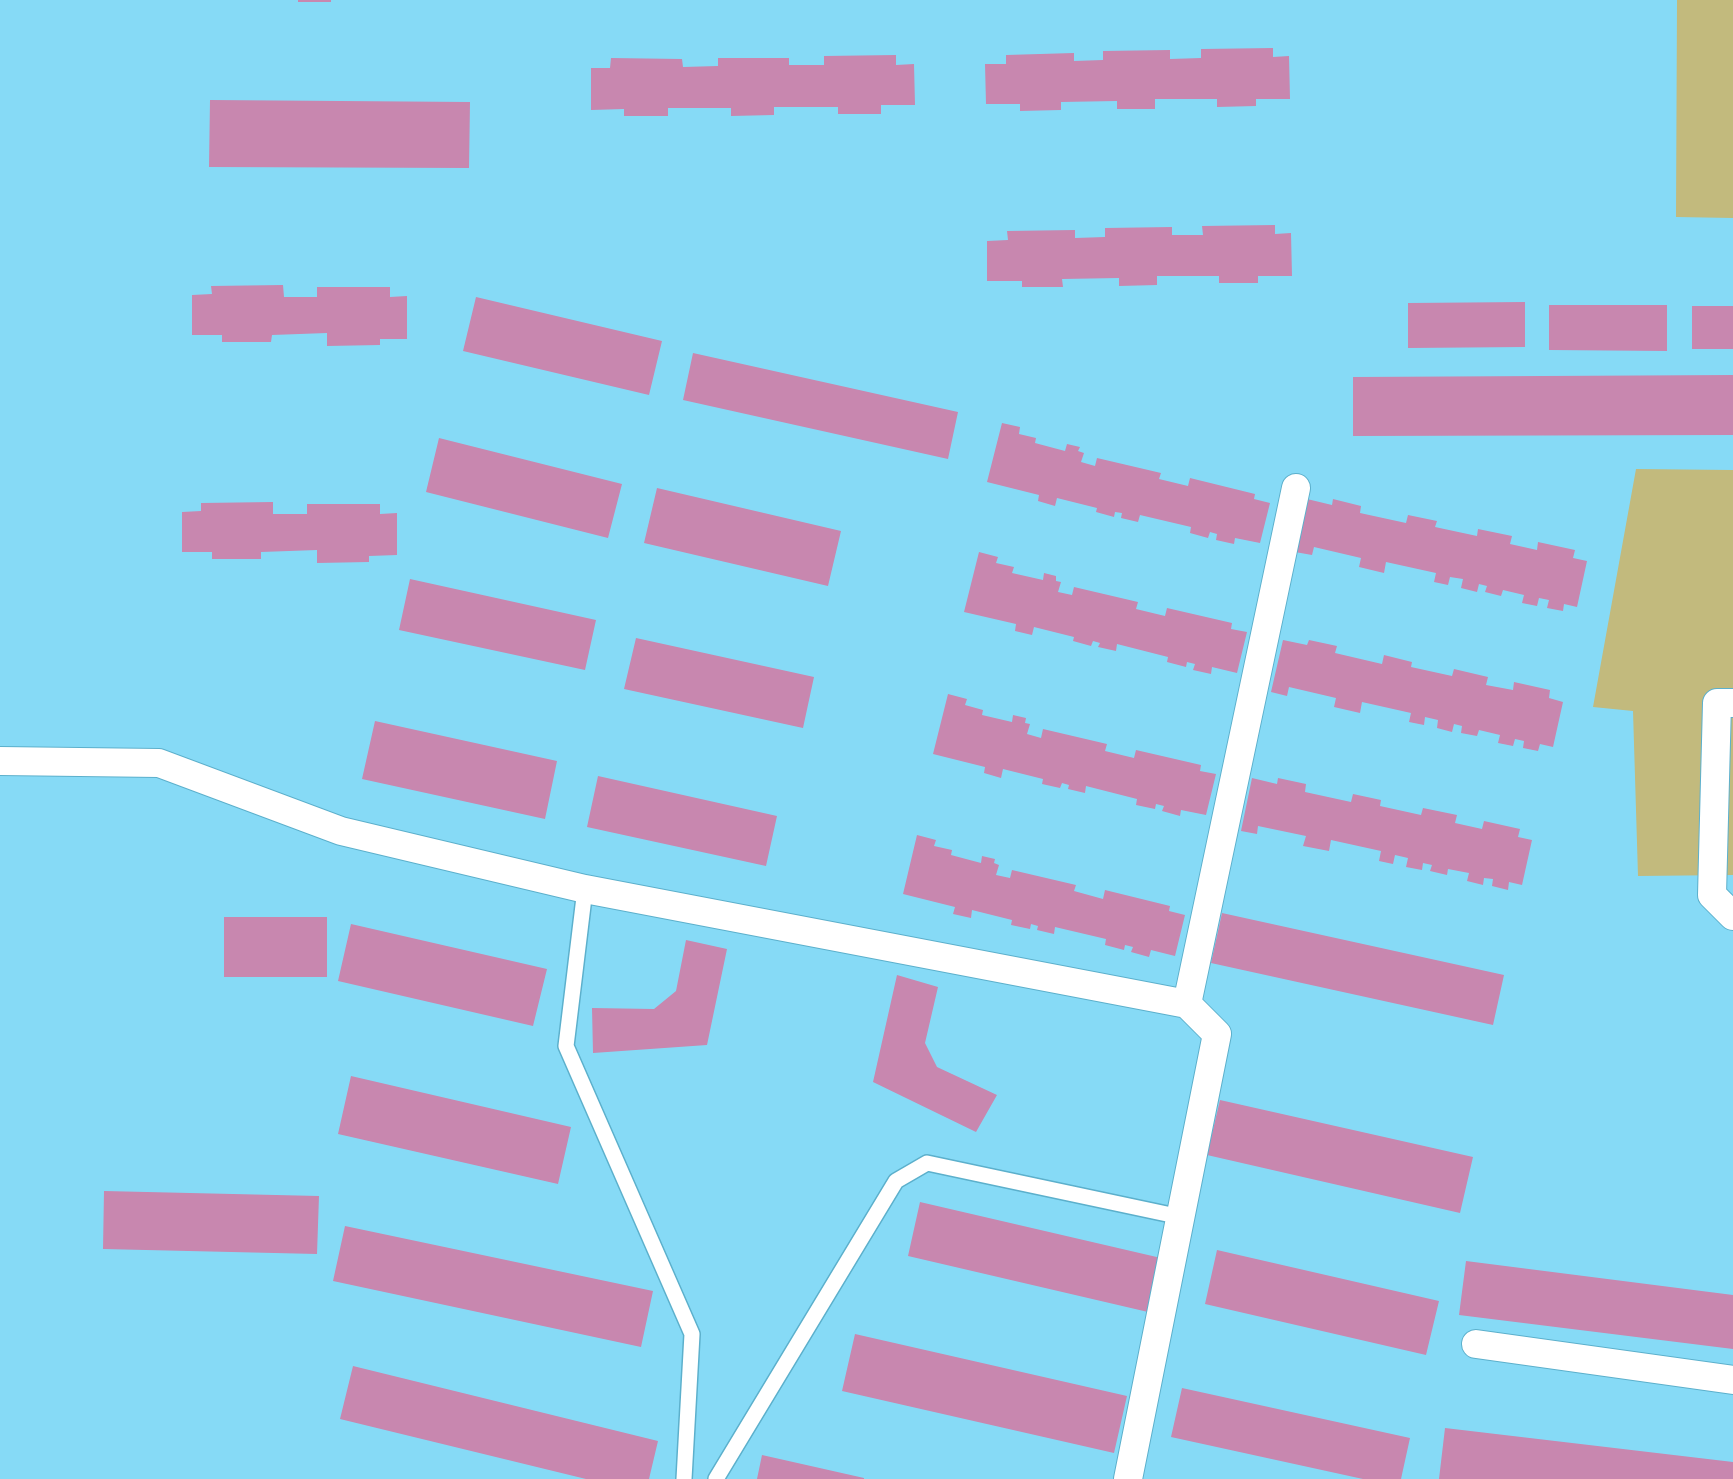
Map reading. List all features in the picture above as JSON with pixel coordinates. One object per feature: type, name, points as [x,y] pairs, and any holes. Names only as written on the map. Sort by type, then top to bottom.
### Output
[{"type":"street","points":[[1187,1004],[1296,488]]},
{"type":"street","points":[[1733,703],[1717,703],[1712,895],[1733,916]]},
{"type":"street","points":[[0,761],[159,763],[341,832],[585,889],[1187,1004],[1218,1034],[1128,1479]]},
{"type":"street","points":[[1476,1344],[1733,1380]]},
{"type":"lane","points":[[585,889],[566,1046],[692,1334],[684,1479]]},
{"type":"lane","points":[[716,1479],[896,1181],[927,1163],[1181,1217]]},
{"type":"shaded area","points":[[1677,0],[1733,0],[1733,218],[1676,217]]},
{"type":"shaded area","points":[[1636,469],[1733,470],[1733,875],[1638,876],[1633,711],[1593,707]]},
{"type":"building","points":[[298,0],[331,0],[331,2],[298,2]]},
{"type":"building","points":[[1273,48],[1273,57],[1289,56],[1290,99],[1256,99],[1256,106],[1217,107],[1217,99],[1155,99],[1155,109],[1117,109],[1117,101],[1061,102],[1061,110],[1020,111],[1020,104],[986,104],[985,64],[1006,64],[1006,55],[1074,53],[1074,61],[1103,60],[1103,51],[1170,50],[1170,59],[1201,58],[1201,49]]},
{"type":"building","points":[[896,55],[896,65],[914,64],[915,105],[881,105],[881,114],[838,114],[838,107],[774,107],[774,115],[731,116],[731,108],[668,108],[668,116],[624,116],[624,109],[591,110],[591,68],[610,68],[611,58],[682,59],[683,67],[718,66],[718,58],[789,58],[789,65],[824,65],[824,56]]},
{"type":"building","points":[[210,100],[470,102],[469,168],[209,167]]},
{"type":"building","points":[[1275,225],[1275,234],[1291,233],[1292,276],[1258,276],[1258,283],[1219,283],[1219,276],[1157,276],[1157,285],[1119,286],[1119,278],[1062,279],[1063,287],[1022,287],[1022,281],[987,281],[987,241],[1008,240],[1007,231],[1075,230],[1075,238],[1105,237],[1105,228],[1172,227],[1172,235],[1203,235],[1202,226]]},
{"type":"building","points":[[283,285],[284,297],[317,297],[317,287],[390,287],[390,297],[407,296],[407,339],[380,339],[380,345],[327,346],[327,333],[272,335],[271,342],[222,342],[222,335],[192,335],[192,295],[212,294],[211,286]]},
{"type":"building","points":[[476,297],[662,341],[649,395],[463,351]]},
{"type":"building","points":[[1525,302],[1525,347],[1408,348],[1408,303]]},
{"type":"building","points":[[1549,305],[1667,305],[1667,351],[1549,350]]},
{"type":"building","points":[[1692,306],[1733,306],[1733,349],[1692,349]]},
{"type":"building","points":[[693,353],[958,412],[948,459],[683,400]]},
{"type":"building","points":[[1733,375],[1733,435],[1353,436],[1353,377]]},
{"type":"building","points":[[1002,423],[1020,427],[1019,434],[1036,438],[1035,443],[1065,451],[1067,444],[1080,447],[1078,451],[1084,453],[1081,462],[1095,466],[1097,458],[1161,473],[1159,479],[1188,486],[1190,478],[1255,494],[1254,499],[1270,503],[1260,543],[1235,538],[1234,544],[1216,540],[1217,534],[1210,532],[1208,538],[1190,533],[1191,527],[1140,515],[1138,522],[1121,518],[1122,513],[1115,512],[1114,517],[1096,512],[1097,508],[1057,498],[1055,506],[1038,501],[1039,495],[987,482]]},
{"type":"building","points":[[439,438],[622,484],[608,538],[426,492]]},
{"type":"building","points":[[657,488],[841,531],[828,586],[644,543]]},
{"type":"building","points":[[1307,499],[1332,505],[1333,499],[1361,506],[1360,513],[1406,523],[1408,515],[1437,521],[1435,527],[1477,536],[1478,529],[1512,536],[1510,544],[1537,550],[1538,542],[1575,550],[1573,558],[1587,561],[1577,607],[1564,604],[1563,611],[1547,608],[1549,600],[1539,598],[1537,606],[1522,603],[1524,595],[1503,590],[1501,596],[1485,592],[1487,586],[1479,584],[1477,592],[1461,588],[1463,579],[1450,577],[1448,585],[1434,582],[1436,573],[1386,562],[1384,573],[1359,567],[1361,558],[1314,547],[1312,555],[1295,552]]},
{"type":"building","points":[[273,502],[273,514],[307,514],[307,504],[380,504],[380,514],[397,513],[397,555],[369,556],[369,562],[317,563],[317,550],[261,552],[261,559],[212,559],[212,552],[182,552],[182,512],[201,511],[201,503]]},
{"type":"building","points":[[979,552],[998,557],[996,563],[1014,567],[1012,573],[1043,580],[1044,573],[1056,576],[1056,581],[1061,582],[1058,592],[1072,595],[1074,587],[1138,602],[1136,609],[1165,616],[1167,608],[1232,623],[1231,629],[1247,632],[1237,673],[1212,667],[1211,674],[1193,670],[1195,664],[1187,662],[1186,667],[1167,662],[1168,657],[1117,644],[1116,651],[1098,647],[1100,643],[1093,641],[1091,646],[1073,641],[1074,637],[1034,627],[1032,635],[1015,631],[1016,624],[964,612]]},
{"type":"building","points":[[410,579],[596,620],[585,670],[399,630]]},
{"type":"building","points":[[636,638],[814,677],[803,728],[624,689]]},
{"type":"building","points":[[1283,640],[1307,645],[1309,640],[1337,646],[1335,653],[1382,664],[1384,655],[1412,662],[1411,667],[1452,676],[1454,669],[1488,677],[1486,685],[1513,690],[1514,682],[1550,690],[1549,698],[1563,702],[1553,747],[1540,744],[1538,751],[1523,748],[1524,741],[1515,739],[1513,746],[1498,743],[1500,735],[1479,730],[1477,736],[1461,733],[1462,726],[1454,724],[1452,732],[1437,728],[1438,720],[1425,717],[1424,725],[1409,722],[1411,713],[1362,702],[1360,713],[1334,707],[1336,698],[1289,687],[1287,696],[1271,692]]},
{"type":"building","points":[[948,694],[967,699],[965,705],[983,710],[982,715],[1012,722],[1013,715],[1026,718],[1025,723],[1030,724],[1027,734],[1041,738],[1043,729],[1107,744],[1105,751],[1134,758],[1136,750],[1201,765],[1200,771],[1216,774],[1206,815],[1181,810],[1180,816],[1162,811],[1164,806],[1156,804],[1155,809],[1136,805],[1137,799],[1086,786],[1085,793],[1068,789],[1069,785],[1062,783],[1060,788],[1042,784],[1043,779],[1003,769],[1001,778],[984,773],[985,767],[933,754]]},
{"type":"building","points":[[375,721],[557,761],[545,819],[362,779]]},
{"type":"building","points":[[598,776],[777,816],[766,866],[587,827]]},
{"type":"building","points":[[1252,778],[1277,784],[1278,778],[1306,784],[1305,792],[1351,802],[1353,794],[1381,800],[1380,806],[1421,815],[1423,808],[1457,815],[1455,823],[1482,829],[1484,821],[1520,829],[1518,837],[1532,840],[1522,885],[1509,882],[1508,890],[1492,886],[1493,879],[1484,878],[1483,885],[1467,881],[1469,873],[1448,869],[1447,875],[1430,871],[1432,865],[1423,863],[1422,870],[1406,867],[1408,858],[1395,855],[1393,864],[1379,861],[1381,851],[1331,840],[1329,851],[1303,846],[1306,836],[1258,826],[1257,834],[1241,831]]},
{"type":"building","points":[[917,835],[936,840],[934,846],[952,850],[951,855],[981,863],[982,856],[995,859],[994,863],[999,865],[996,875],[1010,878],[1012,870],[1076,885],[1074,891],[1103,899],[1105,890],[1170,906],[1169,911],[1185,915],[1175,956],[1151,950],[1149,957],[1131,952],[1133,947],[1125,945],[1124,950],[1105,945],[1106,939],[1055,927],[1054,934],[1037,930],[1038,926],[1031,924],[1030,929],[1011,925],[1012,920],[972,910],[971,918],[953,914],[955,907],[903,894]]},
{"type":"building","points":[[1222,913],[1504,975],[1493,1025],[1211,963]]},
{"type":"building","points":[[224,917],[327,917],[327,977],[224,977]]},
{"type":"building","points":[[351,924],[547,969],[533,1026],[338,981]]},
{"type":"building","points":[[686,940],[727,949],[707,1045],[593,1053],[592,1008],[654,1009],[676,991]]},
{"type":"building","points":[[897,975],[938,987],[925,1043],[937,1067],[997,1095],[976,1132],[873,1082]]},
{"type":"building","points":[[351,1076],[571,1127],[558,1184],[338,1134]]},
{"type":"building","points":[[1220,1100],[1473,1157],[1460,1213],[1207,1155]]},
{"type":"building","points":[[104,1191],[319,1196],[317,1254],[103,1249]]},
{"type":"building","points":[[920,1202],[1161,1258],[1148,1312],[908,1256]]},
{"type":"building","points":[[345,1226],[653,1291],[641,1347],[333,1281]]},
{"type":"building","points":[[1217,1250],[1439,1301],[1426,1355],[1205,1304]]},
{"type":"building","points":[[1466,1261],[1733,1295],[1733,1349],[1459,1315]]},
{"type":"building","points":[[855,1334],[1127,1396],[1114,1453],[842,1391]]},
{"type":"building","points":[[353,1366],[658,1441],[649,1479],[586,1479],[340,1419]]},
{"type":"building","points":[[1182,1388],[1410,1438],[1401,1479],[1363,1479],[1171,1437]]},
{"type":"building","points":[[1445,1428],[1733,1462],[1733,1479],[1439,1479]]},
{"type":"building","points":[[762,1455],[864,1478],[864,1479],[757,1479]]}]
